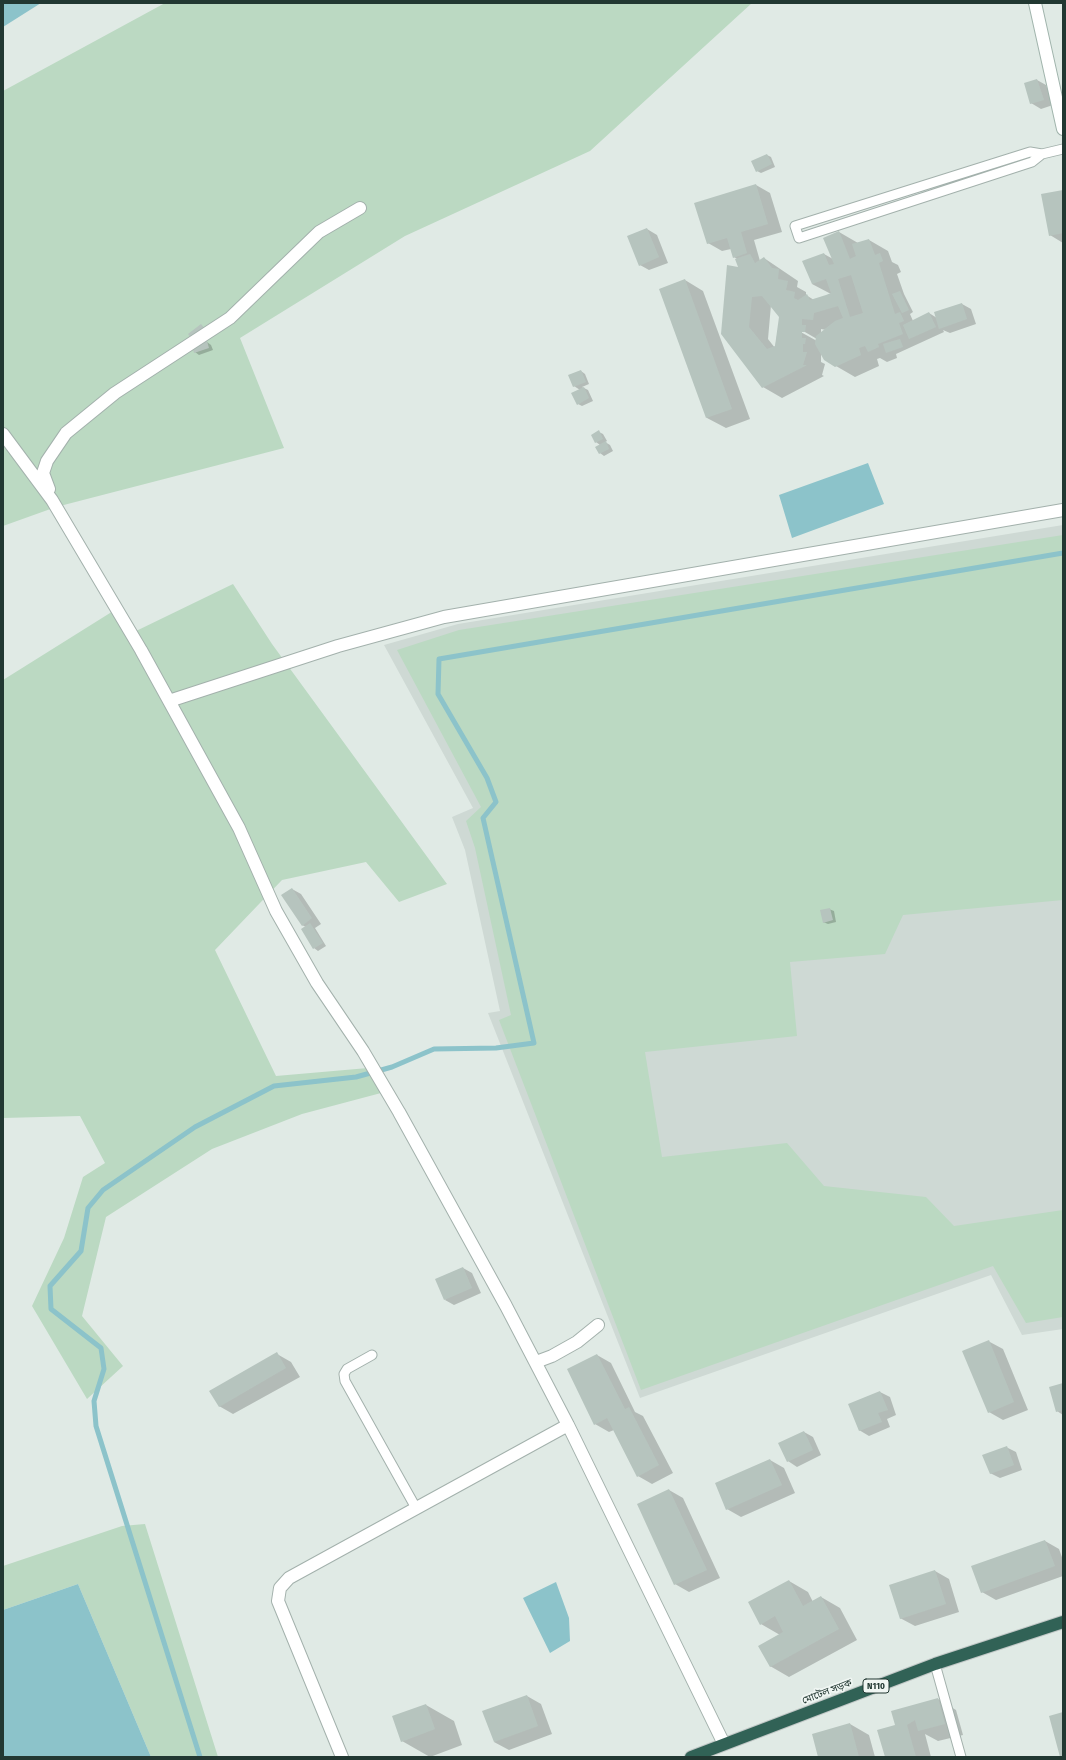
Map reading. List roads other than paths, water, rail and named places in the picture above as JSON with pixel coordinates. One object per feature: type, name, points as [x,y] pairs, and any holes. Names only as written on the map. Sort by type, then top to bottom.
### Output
[{"type":"highway","name":"মোটেল সড়ক","points":[[691,1757],[934,1664],[1063,1622]]},
{"type":"street","points":[[1035,3],[1063,128]]},
{"type":"street","points":[[52,500],[43,473],[47,461],[66,433],[115,393],[230,318],[319,232],[360,208]]},
{"type":"street","points":[[3,434],[52,500],[169,701],[240,828],[276,911],[318,983],[363,1051],[399,1112],[536,1362],[724,1744]]},
{"type":"street","points":[[169,701],[338,646],[450,616],[1063,510]]},
{"type":"street","points":[[536,1362],[552,1356],[577,1342],[598,1325]]},
{"type":"street","points":[[342,1757],[278,1601],[280,1588],[289,1578],[568,1425]]},
{"type":"lane","points":[[1042,154],[1030,152],[795,226],[799,238],[1032,162],[1042,154],[1063,148]]},
{"type":"lane","points":[[372,1355],[347,1369],[344,1374],[345,1381],[416,1508]]},
{"type":"lane","points":[[934,1664],[961,1757]]},
{"type":"water","points":[[3,3],[41,3],[3,27]]},
{"type":"water","points":[[868,463],[884,504],[792,538],[779,495]]},
{"type":"water","points":[[556,1582],[569,1618],[570,1641],[550,1653],[523,1598]]},
{"type":"water","points":[[78,1584],[151,1757],[3,1757],[3,1610]]},
{"type":"waterway","points":[[200,1757],[96,1426],[94,1401],[104,1369],[101,1348],[51,1309],[50,1286],[81,1251],[88,1208],[103,1190],[195,1127],[274,1086],[356,1077],[392,1067],[434,1049],[496,1048],[534,1043],[483,818],[496,802],[487,778],[438,694],[439,659],[1063,553]]}]
